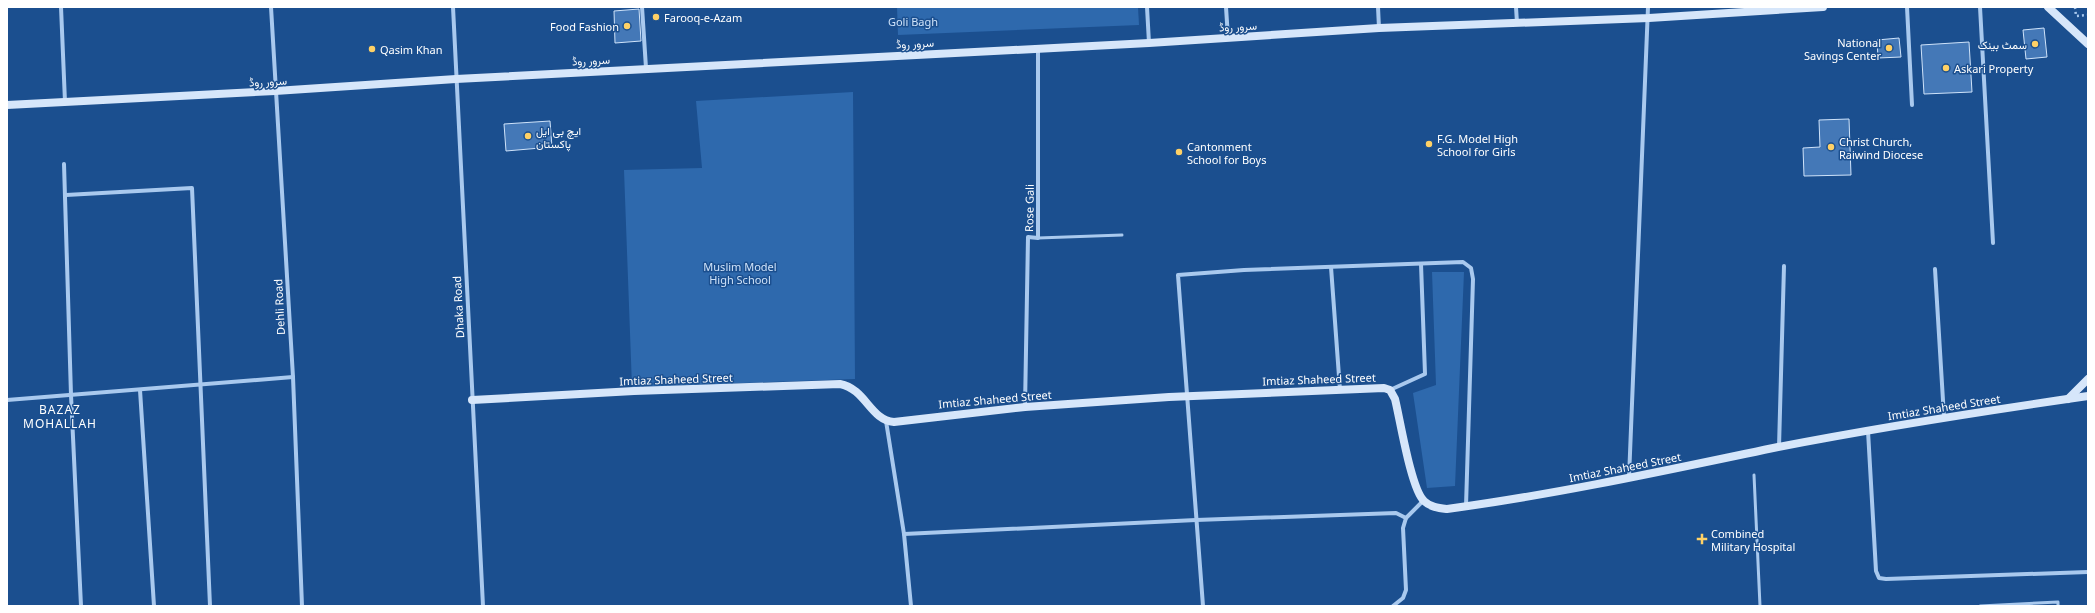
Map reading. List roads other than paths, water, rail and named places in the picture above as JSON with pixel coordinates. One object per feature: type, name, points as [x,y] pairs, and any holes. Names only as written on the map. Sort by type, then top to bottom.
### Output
[{"type":"street","points":[[61,7],[65,102]]},
{"type":"street","name":"Dehli Road","points":[[271,7],[292,377],[302,606]]},
{"type":"street","name":"Dhaka Road","points":[[453,7],[483,606]]},
{"type":"street","points":[[642,7],[646,68]]},
{"type":"street","points":[[1147,7],[1149,43]]},
{"type":"street","points":[[1226,7],[1228,38]]},
{"type":"street","points":[[1378,7],[1379,28]]},
{"type":"street","points":[[1516,7],[1517,23]]},
{"type":"street","points":[[1629,479],[1649,18],[1648,7]]},
{"type":"street","name":"سرور روڈ","points":[[7,105],[275,91],[646,68],[1149,43],[1379,28],[1649,18],[1823,7]]},
{"type":"street","points":[[1907,7],[1912,105]]},
{"type":"street","points":[[1980,7],[1993,243]]},
{"type":"street","points":[[2048,7],[2088,44]]},
{"type":"street","name":"Rose Gali","points":[[1025,407],[1028,237],[1038,238],[1038,48]]},
{"type":"street","points":[[64,164],[71,395],[81,606]]},
{"type":"street","points":[[66,195],[192,188],[210,606]]},
{"type":"street","points":[[1203,606],[1178,275],[1244,270],[1463,262],[1471,268],[1473,279],[1466,506]]},
{"type":"street","points":[[1390,390],[1425,374],[1421,264]]},
{"type":"street","points":[[1780,447],[1784,266]]},
{"type":"street","points":[[1331,267],[1340,390]]},
{"type":"street","points":[[1935,269],[1944,417]]},
{"type":"street","points":[[7,400],[292,377]]},
{"type":"street","points":[[2068,399],[2088,379]]},
{"type":"street","name":"Imtiaz Shaheed Street","points":[[472,400],[634,391],[840,384],[850,386],[855,390],[880,418],[886,421],[1025,407],[1188,396],[1340,390],[1377,387],[1390,390],[1395,399],[1416,487],[1423,501],[1438,508],[1447,509],[1629,479],[1780,447],[1944,417],[2088,396]]},
{"type":"street","points":[[140,390],[154,606]]},
{"type":"street","points":[[886,421],[904,534],[911,606]]},
{"type":"street","points":[[1868,431],[1876,571],[1879,578],[1886,579],[2087,571]]},
{"type":"street","points":[[1393,606],[1403,598],[1406,590],[1403,528],[1406,518],[1423,501]]},
{"type":"street","points":[[904,534],[1196,520],[1396,513],[1406,518]]},
{"type":"lane","points":[[1038,238],[1122,235]]},
{"type":"lane","points":[[1754,475],[1760,606]]},
{"type":"lane","points":[[1980,606],[2058,602],[2058,606]]},
{"type":"place","name":"Farooq-e-Azam","points":[[656,17]]},
{"type":"place","name":"Food Fashion","points":[[627,26]]},
{"type":"place","name":"سمٹ بینک","points":[[2035,44]]},
{"type":"place","name":"National Savings Center","points":[[1889,48]]},
{"type":"place","name":"Qasim Khan","points":[[372,49]]},
{"type":"place","name":"Askari Property","points":[[1946,68]]},
{"type":"place","name":"ایچ بی ایل پاکستان","points":[[528,136]]},
{"type":"place","name":"F.G. Model High School for Girls","points":[[1429,144]]},
{"type":"place","name":"Christ Church, Raiwind Diocese","points":[[1831,147]]},
{"type":"place","name":"Cantonment School for Boys","points":[[1179,152]]},
{"type":"place","name":"Combined Military Hospital","points":[[1702,539]]},
{"type":"district","name":"BAZAZ MOHALLAH","points":[[60,416]]},
{"type":"park label","name":"Goli Bagh","points":[[913,21]]},
{"type":"park label","name":"Muslim Model High School","points":[[740,272]]}]
